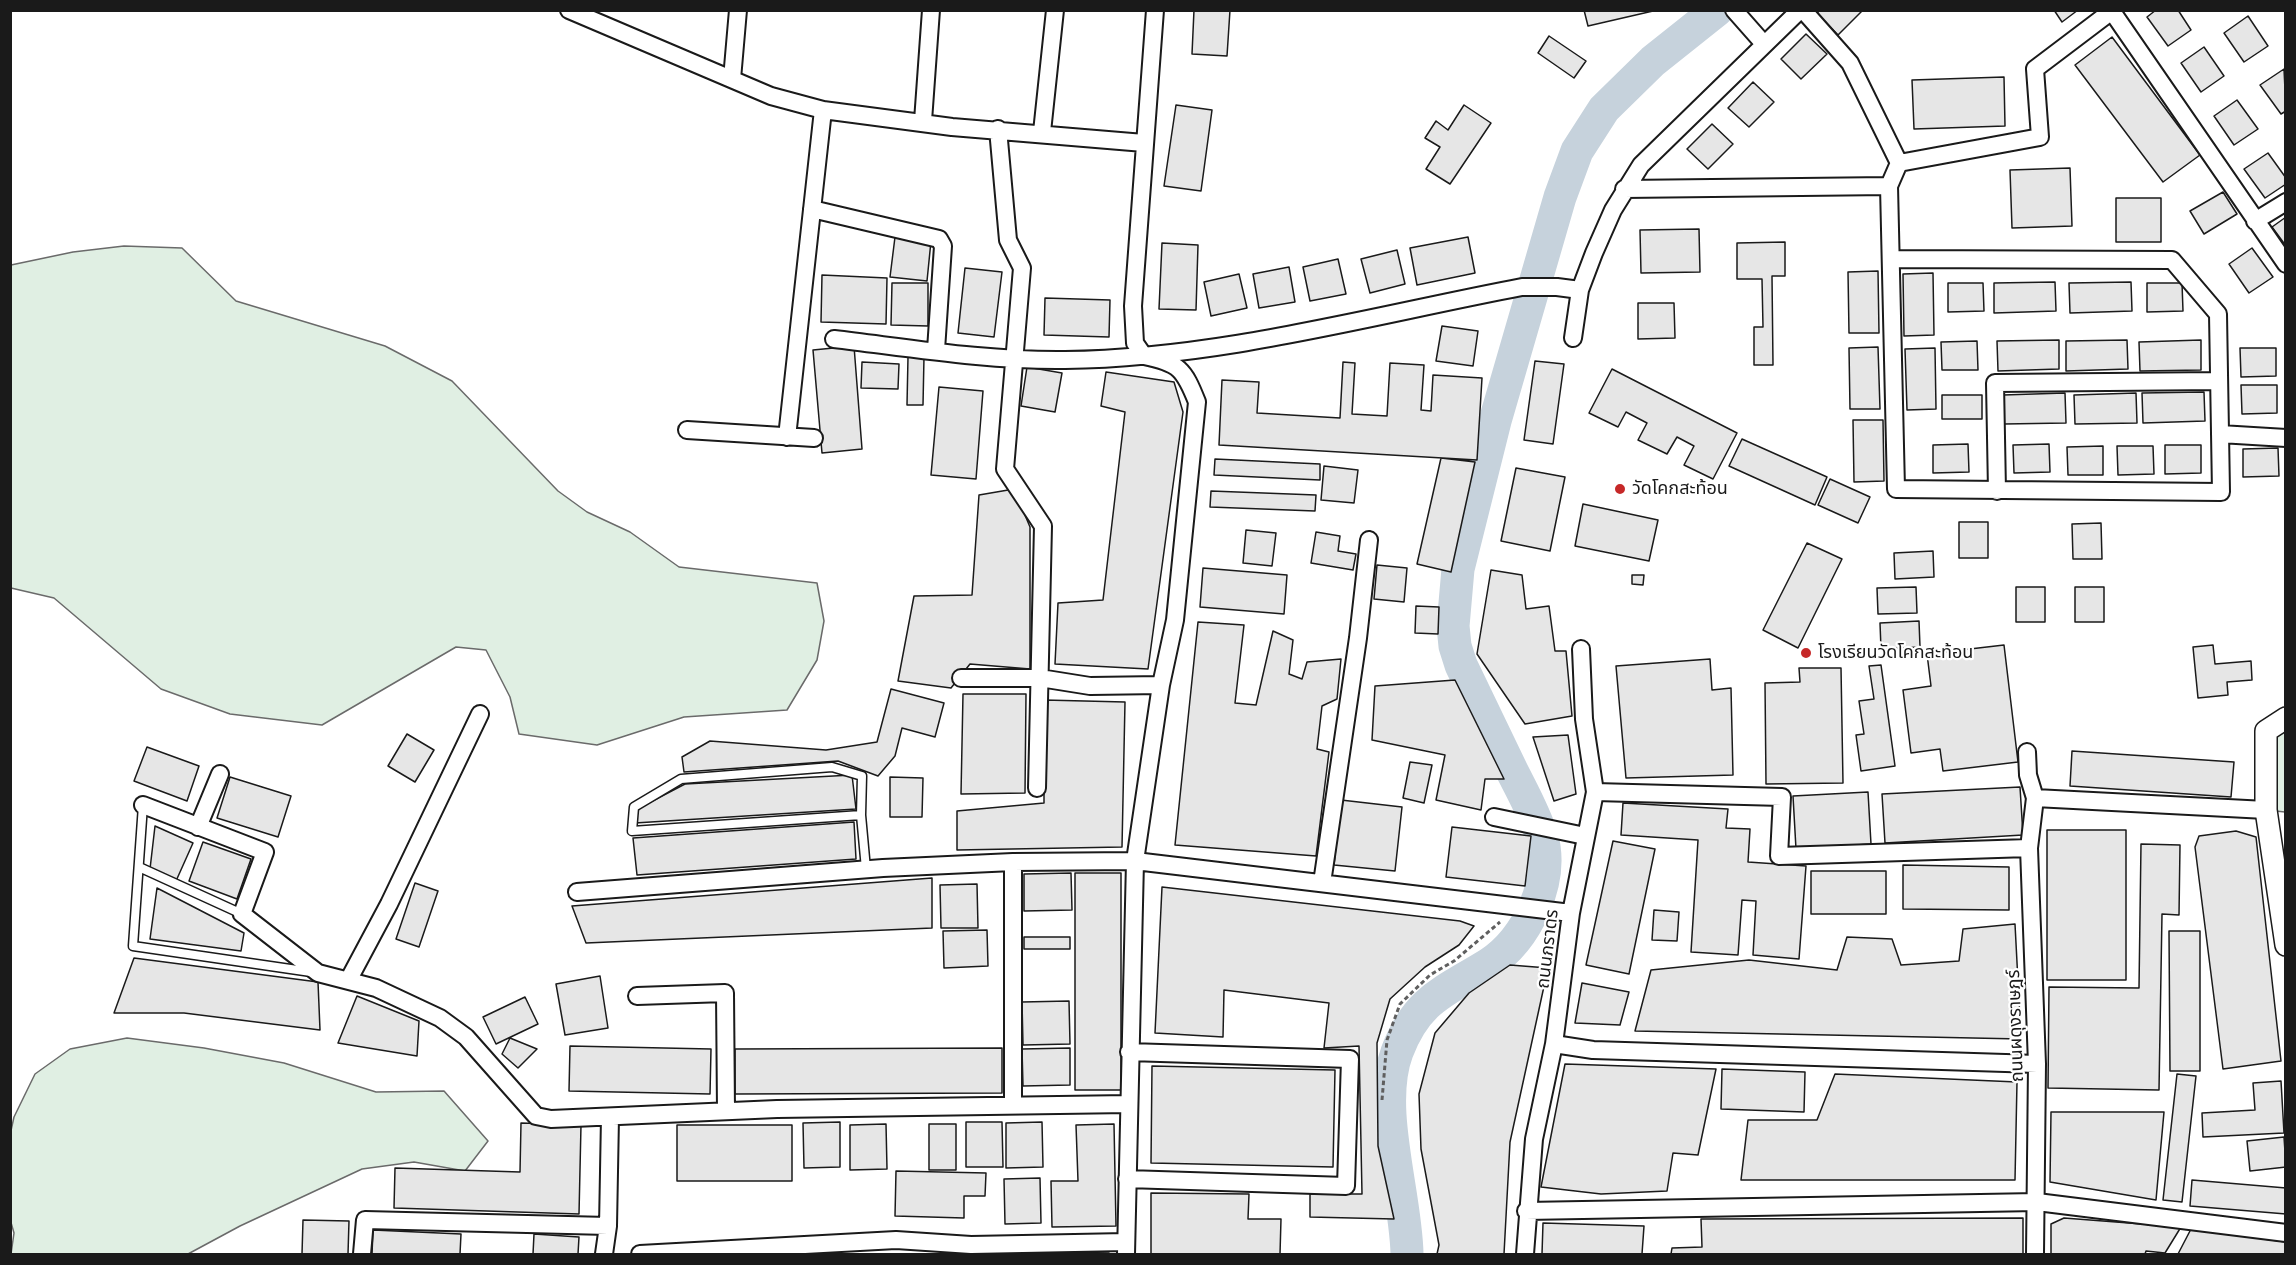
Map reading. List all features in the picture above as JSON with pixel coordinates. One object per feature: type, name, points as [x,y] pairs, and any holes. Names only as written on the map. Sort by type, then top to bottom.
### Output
[{"type":"street","points":[[732,79],[738,10]]},
{"type":"street","points":[[923,122],[931,10]]},
{"type":"street","points":[[1042,132],[1055,10]]},
{"type":"street","points":[[640,1254],[886,1241],[971,1250],[1126,1248],[1135,861],[1161,685],[1175,620],[1197,402],[1186,375],[1167,361],[1144,356],[1135,343],[1133,306],[1155,10]]},
{"type":"street","points":[[1734,10],[1759,38]]},
{"type":"street","points":[[1573,338],[1580,290],[1612,210],[1624,189],[1641,165],[1759,38],[1801,10],[1850,63],[1899,163],[1889,186],[1893,259],[1896,489],[2221,492],[2218,314],[2172,260],[1893,259]]},
{"type":"street","points":[[573,11],[771,96],[823,110],[1144,143]]},
{"type":"street","points":[[1899,163],[2040,137],[2035,69],[2112,11],[2286,264]]},
{"type":"street","points":[[787,437],[823,110]]},
{"type":"street","points":[[998,129],[1008,240],[1022,268],[1005,470],[1043,526],[1037,788]]},
{"type":"street","points":[[1624,189],[1889,186]]},
{"type":"street","points":[[2255,221],[2286,202]]},
{"type":"street","points":[[812,209],[939,239],[943,246],[936,350]]},
{"type":"street","points":[[834,339],[1064,360],[1144,356],[1210,350],[1522,287],[1557,287],[1580,290]]},
{"type":"street","points":[[1997,491],[1995,383],[2219,381]]},
{"type":"street","points":[[687,430],[814,438]]},
{"type":"street","points":[[2220,434],[2286,438]]},
{"type":"street","points":[[1322,883],[1358,638],[1369,540]]},
{"type":"street","name":"ถนนภราดร","points":[[1525,1254],[1534,1139],[1554,1044],[1571,913],[1594,792],[1584,719],[1581,649]]},
{"type":"street","points":[[961,678],[1040,678],[1090,686],[1161,685]]},
{"type":"street","points":[[349,979],[389,904],[480,714]]},
{"type":"street","points":[[2286,718],[2266,731],[2266,810],[2286,945]]},
{"type":"street","name":"ถนนผดุงราษฎร์","points":[[2027,752],[2028,775],[2035,798],[2030,848],[2037,1064],[2035,1254]]},
{"type":"street","points":[[198,826],[220,774]]},
{"type":"street","points":[[1594,792],[1782,797],[1779,856],[2030,848]]},
{"type":"street","points":[[2035,798],[2266,810]]},
{"type":"street","points":[[143,805],[265,852],[242,914],[318,973],[349,979],[399,998],[440,1018],[466,1037],[536,1116],[551,1119],[726,1111],[1129,1104]]},
{"type":"street","points":[[1494,818],[1585,836]]},
{"type":"street","points":[[577,892],[866,869],[1013,862],[1135,861],[1571,913]]},
{"type":"street","points":[[1013,862],[1013,1105]]},
{"type":"street","points":[[637,996],[725,993],[726,1111]]},
{"type":"street","points":[[1554,1044],[1593,1050],[2037,1064]]},
{"type":"street","points":[[1127,1179],[1347,1186],[1350,1059],[1130,1052]]},
{"type":"street","points":[[604,1254],[608,1226],[610,1117]]},
{"type":"street","points":[[1527,1211],[2037,1202],[2286,1233]]},
{"type":"street","points":[[362,1254],[365,1220],[608,1226]]},
{"type":"lane","points":[[861,815],[632,831],[634,807],[681,779],[832,767],[862,776],[861,815],[866,869]]},
{"type":"lane","points":[[143,805],[133,945],[318,973]]},
{"type":"lane","points":[[139,867],[242,914]]},
{"type":"path","points":[[1382,1100],[1387,1040],[1400,1004],[1430,975],[1454,961],[1496,928],[1512,905]]},
{"type":"green space","points":[[124,246],[182,248],[236,301],[385,346],[452,381],[558,491],[587,512],[630,532],[679,567],[817,583],[824,621],[817,660],[787,710],[684,717],[597,745],[519,734],[510,697],[486,650],[456,647],[322,725],[230,714],[161,689],[54,598],[11,588],[11,265],[73,252]]},
{"type":"green space","points":[[2285,718],[2285,812],[2266,810],[2266,731]]},
{"type":"green space","points":[[127,1038],[204,1048],[284,1063],[376,1092],[444,1091],[488,1141],[465,1171],[414,1162],[362,1169],[240,1226],[188,1254],[11,1254],[14,1233],[10,1219],[10,1135],[14,1117],[35,1074],[70,1049]]},
{"type":"building","points":[[1194,10],[1230,10],[1227,56],[1192,54]]},
{"type":"building","points":[[1584,10],[1653,10],[1653,11],[1588,26]]},
{"type":"building","points":[[1820,10],[1863,10],[1838,35],[1817,13]]},
{"type":"building","points":[[2054,10],[2078,10],[2062,22]]},
{"type":"building","points":[[2156,10],[2178,10],[2191,30],[2168,46],[2147,17]]},
{"type":"building","points":[[2248,16],[2268,46],[2244,62],[2224,33]]},
{"type":"building","points":[[1806,34],[1827,54],[1801,79],[1781,59]]},
{"type":"building","points":[[1549,36],[1586,61],[1574,78],[1538,53]]},
{"type":"building","points":[[2112,37],[2200,155],[2163,182],[2075,65]]},
{"type":"building","points":[[2204,47],[2224,76],[2201,92],[2181,63]]},
{"type":"building","points":[[2284,69],[2286,111],[2281,114],[2260,85]]},
{"type":"building","points":[[2004,77],[2005,126],[1914,129],[1912,80]]},
{"type":"building","points":[[1753,82],[1774,102],[1749,127],[1728,108]]},
{"type":"building","points":[[2237,100],[2258,129],[2234,145],[2214,116]]},
{"type":"building","points":[[1176,105],[1212,110],[1201,191],[1164,186]]},
{"type":"building","points":[[1464,105],[1491,123],[1450,184],[1426,169],[1440,147],[1425,138],[1436,121],[1448,130]]},
{"type":"building","points":[[1712,124],[1733,144],[1708,169],[1687,149]]},
{"type":"building","points":[[2268,153],[2286,178],[2286,184],[2265,198],[2244,169]]},
{"type":"building","points":[[2070,168],[2072,226],[2012,228],[2010,170]]},
{"type":"building","points":[[2223,192],[2237,214],[2204,234],[2190,211]]},
{"type":"building","points":[[2116,198],[2161,198],[2161,242],[2116,242]]},
{"type":"building","points":[[2286,217],[2286,246],[2272,227]]},
{"type":"building","points":[[1699,229],[1700,272],[1641,273],[1640,230]]},
{"type":"building","points":[[895,237],[931,241],[927,281],[890,277]]},
{"type":"building","points":[[1468,237],[1475,273],[1417,285],[1410,248]]},
{"type":"building","points":[[1785,242],[1785,276],[1772,276],[1773,365],[1754,365],[1754,327],[1763,327],[1762,279],[1737,279],[1737,243]]},
{"type":"building","points":[[1162,243],[1198,245],[1196,310],[1159,309]]},
{"type":"building","points":[[2252,248],[2273,277],[2249,293],[2229,264]]},
{"type":"building","points":[[1397,250],[1405,284],[1370,293],[1361,259]]},
{"type":"building","points":[[1338,259],[1346,294],[1310,301],[1303,267]]},
{"type":"building","points":[[1289,267],[1295,302],[1259,308],[1253,274]]},
{"type":"building","points":[[965,268],[1002,272],[994,337],[958,333]]},
{"type":"building","points":[[1878,271],[1879,333],[1849,333],[1848,272]]},
{"type":"building","points":[[1933,273],[1934,335],[1904,336],[1903,274]]},
{"type":"building","points":[[1239,274],[1247,308],[1211,316],[1204,282]]},
{"type":"building","points":[[822,275],[887,278],[886,324],[821,322]]},
{"type":"building","points":[[2055,282],[2056,311],[1994,313],[1994,283]]},
{"type":"building","points":[[2131,282],[2132,311],[2070,313],[2069,283]]},
{"type":"building","points":[[892,283],[928,283],[928,326],[891,325]]},
{"type":"building","points":[[1948,283],[1983,283],[1984,311],[1948,312]]},
{"type":"building","points":[[2147,283],[2182,283],[2183,311],[2147,312]]},
{"type":"building","points":[[1045,298],[1110,300],[1109,337],[1044,335]]},
{"type":"building","points":[[1638,303],[1674,303],[1675,338],[1638,339]]},
{"type":"building","points":[[1442,326],[1478,331],[1473,366],[1436,361]]},
{"type":"building","points":[[2059,340],[2059,369],[1998,371],[1997,341]]},
{"type":"building","points":[[2127,340],[2128,369],[2066,371],[2066,341]]},
{"type":"building","points":[[2201,340],[2201,370],[2140,371],[2139,342]]},
{"type":"building","points":[[1977,341],[1978,370],[1942,370],[1941,342]]},
{"type":"building","points":[[854,346],[862,449],[822,453],[813,350]]},
{"type":"building","points":[[1878,347],[1880,409],[1850,409],[1849,348]]},
{"type":"building","points":[[1935,348],[1936,409],[1907,410],[1905,349]]},
{"type":"building","points":[[2240,348],[2276,348],[2276,376],[2241,377]]},
{"type":"building","points":[[908,357],[924,357],[923,405],[907,405]]},
{"type":"building","points":[[1535,361],[1564,364],[1553,444],[1524,440]]},
{"type":"building","points":[[862,362],[899,364],[898,389],[861,388]]},
{"type":"building","points":[[1343,362],[1355,363],[1352,414],[1387,416],[1390,363],[1424,365],[1421,410],[1431,411],[1433,375],[1482,378],[1477,460],[1219,445],[1222,380],[1259,382],[1257,413],[1340,418]]},
{"type":"building","points":[[1027,367],[1062,373],[1055,412],[1021,406]]},
{"type":"building","points":[[1612,369],[1737,433],[1713,479],[1684,465],[1694,446],[1677,437],[1667,454],[1638,440],[1647,423],[1626,412],[1618,427],[1589,413]]},
{"type":"building","points":[[1106,372],[1174,382],[1183,412],[1148,669],[1055,664],[1058,603],[1103,600],[1125,412],[1101,406]]},
{"type":"building","points":[[2241,385],[2277,385],[2277,413],[2242,414]]},
{"type":"building","points":[[939,387],[983,391],[976,479],[931,475]]},
{"type":"building","points":[[2204,392],[2205,421],[2143,423],[2142,393]]},
{"type":"building","points":[[2065,393],[2066,423],[2004,424],[2003,395]]},
{"type":"building","points":[[2136,393],[2137,423],[2075,424],[2074,395]]},
{"type":"building","points":[[1942,395],[1982,395],[1982,419],[1942,419]]},
{"type":"building","points":[[1853,420],[1883,420],[1884,481],[1854,482]]},
{"type":"building","points":[[1742,439],[1827,477],[1815,505],[1729,466]]},
{"type":"building","points":[[1968,444],[1969,472],[1933,473],[1933,445]]},
{"type":"building","points":[[2049,444],[2050,472],[2014,473],[2013,445]]},
{"type":"building","points":[[2165,445],[2201,445],[2201,473],[2165,474]]},
{"type":"building","points":[[2103,446],[2103,475],[2068,475],[2067,447]]},
{"type":"building","points":[[2117,446],[2153,446],[2154,474],[2118,475]]},
{"type":"building","points":[[2278,448],[2279,476],[2243,477],[2243,449]]},
{"type":"building","points":[[1441,458],[1475,462],[1451,572],[1417,564]]},
{"type":"building","points":[[1215,459],[1320,464],[1320,480],[1214,475]]},
{"type":"building","points":[[1324,466],[1358,470],[1354,503],[1321,500]]},
{"type":"building","points":[[1516,468],[1565,477],[1550,551],[1501,541]]},
{"type":"building","points":[[1830,479],[1870,497],[1858,523],[1818,505]]},
{"type":"building","points":[[1014,489],[1030,527],[1030,669],[970,664],[951,688],[898,681],[914,596],[972,595],[979,495]]},
{"type":"building","points":[[1211,491],[1316,495],[1315,511],[1210,507]]},
{"type":"building","points":[[1583,504],[1658,520],[1649,561],[1575,546]]},
{"type":"building","points":[[1959,522],[1988,522],[1988,558],[1959,558]]},
{"type":"building","points":[[2101,523],[2102,559],[2073,559],[2072,524]]},
{"type":"building","points":[[1246,530],[1276,533],[1272,566],[1243,563]]},
{"type":"building","points":[[1316,532],[1340,536],[1338,551],[1356,554],[1353,570],[1311,563]]},
{"type":"building","points":[[1807,543],[1842,559],[1798,648],[1763,630]]},
{"type":"building","points":[[1933,551],[1934,577],[1895,579],[1894,553]]},
{"type":"building","points":[[1377,565],[1407,568],[1404,602],[1374,599]]},
{"type":"building","points":[[1203,568],[1287,575],[1284,614],[1200,607]]},
{"type":"building","points":[[1491,570],[1522,575],[1526,609],[1549,606],[1555,651],[1566,651],[1572,716],[1525,724],[1477,654]]},
{"type":"building","points":[[1632,575],[1644,575],[1643,585],[1632,584]]},
{"type":"building","points":[[1916,587],[1917,613],[1878,614],[1877,588]]},
{"type":"building","points":[[2016,587],[2045,587],[2045,622],[2016,622]]},
{"type":"building","points":[[2075,587],[2104,587],[2104,622],[2075,622]]},
{"type":"building","points":[[1416,606],[1439,607],[1438,634],[1415,633]]},
{"type":"building","points":[[1919,621],[1920,647],[1881,649],[1880,623]]},
{"type":"building","points":[[1198,622],[1244,625],[1235,703],[1256,705],[1273,631],[1293,640],[1289,674],[1302,679],[1307,662],[1341,659],[1337,699],[1322,706],[1317,749],[1329,752],[1316,856],[1175,845]]},
{"type":"building","points":[[2004,645],[2018,762],[1943,771],[1940,749],[1911,753],[1903,690],[1931,686],[1927,654]]},
{"type":"building","points":[[2213,645],[2215,664],[2251,661],[2252,680],[2227,682],[2228,695],[2198,698],[2193,647]]},
{"type":"building","points":[[1710,659],[1712,690],[1731,688],[1733,775],[1626,778],[1616,666]]},
{"type":"building","points":[[1881,665],[1895,766],[1861,771],[1856,735],[1864,734],[1859,701],[1874,699],[1869,666]]},
{"type":"building","points":[[1799,668],[1841,668],[1843,783],[1766,784],[1765,683],[1800,682]]},
{"type":"building","points":[[1455,680],[1504,779],[1485,779],[1481,810],[1436,800],[1445,755],[1372,740],[1375,686]]},
{"type":"building","points":[[891,689],[944,703],[935,737],[902,728],[895,756],[878,776],[838,761],[684,772],[682,757],[710,741],[826,750],[877,742]]},
{"type":"building","points":[[963,694],[1026,694],[1025,793],[961,794]]},
{"type":"building","points":[[1044,700],[1125,702],[1122,847],[957,850],[957,811],[1044,803]]},
{"type":"building","points":[[407,734],[434,750],[415,782],[388,766]]},
{"type":"building","points":[[1568,735],[1576,794],[1554,801],[1533,737]]},
{"type":"building","points":[[147,747],[199,766],[187,801],[134,781]]},
{"type":"building","points":[[2072,751],[2234,762],[2231,797],[2070,786]]},
{"type":"building","points":[[1410,762],[1432,765],[1424,803],[1403,798]]},
{"type":"building","points":[[852,775],[856,809],[635,823],[639,808],[685,784]]},
{"type":"building","points":[[230,777],[291,796],[278,837],[217,818]]},
{"type":"building","points":[[890,777],[923,778],[922,817],[890,817]]},
{"type":"building","points":[[2020,787],[2023,835],[1885,843],[1882,794]]},
{"type":"building","points":[[1868,792],[1871,844],[1796,849],[1793,796]]},
{"type":"building","points":[[1341,800],[1402,807],[1395,871],[1334,865]]},
{"type":"building","points":[[1623,803],[1728,809],[1726,828],[1750,829],[1748,862],[1806,866],[1799,959],[1753,955],[1756,901],[1742,900],[1738,955],[1691,952],[1698,840],[1621,835]]},
{"type":"building","points":[[854,822],[856,859],[637,875],[633,838]]},
{"type":"building","points":[[155,826],[193,843],[176,881],[150,869]]},
{"type":"building","points":[[1452,827],[1531,836],[1525,886],[1446,877]]},
{"type":"building","points":[[2047,830],[2126,830],[2126,980],[2047,980]]},
{"type":"building","points":[[2236,831],[2256,837],[2281,1061],[2223,1069],[2195,847],[2199,836]]},
{"type":"building","points":[[1613,841],[1655,849],[1629,974],[1586,965]]},
{"type":"building","points":[[203,842],[251,859],[237,899],[189,881]]},
{"type":"building","points":[[2141,844],[2180,845],[2179,915],[2162,914],[2159,1090],[2048,1088],[2049,987],[2139,988]]},
{"type":"building","points":[[1903,865],[2009,867],[2009,910],[1903,909]]},
{"type":"building","points":[[1811,871],[1886,871],[1886,914],[1811,914]]},
{"type":"building","points":[[1071,873],[1072,910],[1024,911],[1024,874]]},
{"type":"building","points":[[1075,873],[1121,873],[1121,1090],[1075,1090]]},
{"type":"building","points":[[932,878],[932,928],[586,943],[572,906]]},
{"type":"building","points":[[415,883],[438,891],[419,947],[396,939]]},
{"type":"building","points":[[977,884],[978,928],[941,928],[940,885]]},
{"type":"building","points":[[1162,887],[1460,921],[1474,926],[1459,945],[1425,967],[1390,999],[1377,1043],[1378,1146],[1394,1219],[1310,1217],[1310,1194],[1362,1194],[1359,1046],[1324,1048],[1329,1003],[1224,990],[1223,1037],[1155,1033]]},
{"type":"building","points":[[157,888],[244,933],[241,951],[150,939]]},
{"type":"building","points":[[1654,910],[1679,912],[1677,941],[1652,940]]},
{"type":"building","points":[[2015,924],[2021,1039],[1635,1031],[1651,970],[1749,960],[1837,970],[1847,937],[1892,939],[1901,965],[1959,961],[1963,929]]},
{"type":"building","points":[[987,930],[988,966],[944,968],[943,931]]},
{"type":"building","points":[[2169,931],[2200,931],[2200,1071],[2170,1071]]},
{"type":"building","points":[[1024,937],[1070,937],[1070,949],[1024,949]]},
{"type":"building","points":[[134,958],[318,982],[320,1030],[184,1013],[114,1013]]},
{"type":"building","points":[[1510,965],[1548,968],[1510,1142],[1504,1254],[1437,1254],[1439,1245],[1421,1149],[1419,1094],[1435,1033],[1469,993]]},
{"type":"building","points":[[600,976],[608,1028],[565,1035],[556,984]]},
{"type":"building","points":[[1582,983],[1629,992],[1620,1025],[1575,1023]]},
{"type":"building","points":[[357,996],[419,1021],[417,1056],[338,1043]]},
{"type":"building","points":[[525,997],[538,1024],[496,1044],[483,1017]]},
{"type":"building","points":[[1069,1001],[1070,1044],[1023,1045],[1022,1002]]},
{"type":"building","points":[[510,1038],[537,1049],[518,1068],[502,1054]]},
{"type":"building","points":[[570,1046],[711,1049],[710,1094],[569,1091]]},
{"type":"building","points":[[1002,1048],[1002,1093],[735,1094],[735,1049]]},
{"type":"building","points":[[1070,1048],[1070,1085],[1023,1086],[1022,1049]]},
{"type":"building","points":[[1565,1064],[1716,1069],[1698,1155],[1673,1153],[1667,1191],[1601,1194],[1541,1187]]},
{"type":"building","points":[[1152,1066],[1335,1070],[1333,1167],[1151,1163]]},
{"type":"building","points":[[1722,1069],[1805,1072],[1804,1112],[1721,1109]]},
{"type":"building","points":[[1835,1074],[2017,1082],[2015,1180],[1741,1180],[1748,1120],[1817,1120]]},
{"type":"building","points":[[2177,1074],[2196,1076],[2182,1202],[2163,1200]]},
{"type":"building","points":[[2281,1081],[2284,1133],[2203,1137],[2202,1113],[2255,1110],[2253,1083]]},
{"type":"building","points":[[2051,1112],[2164,1112],[2156,1200],[2050,1182]]},
{"type":"building","points":[[840,1122],[840,1167],[804,1168],[803,1123]]},
{"type":"building","points":[[966,1122],[1002,1122],[1003,1167],[966,1167]]},
{"type":"building","points":[[1042,1122],[1043,1167],[1006,1168],[1006,1123]]},
{"type":"building","points":[[521,1123],[581,1125],[579,1214],[394,1208],[395,1168],[520,1172]]},
{"type":"building","points":[[886,1124],[887,1169],[850,1170],[850,1125]]},
{"type":"building","points":[[929,1124],[956,1124],[956,1170],[929,1170]]},
{"type":"building","points":[[1114,1124],[1116,1226],[1052,1227],[1051,1181],[1078,1181],[1076,1125]]},
{"type":"building","points":[[677,1125],[792,1125],[792,1181],[677,1181]]},
{"type":"building","points":[[2284,1137],[2286,1167],[2250,1171],[2247,1141]]},
{"type":"building","points":[[896,1171],[986,1173],[985,1196],[964,1196],[964,1218],[895,1216]]},
{"type":"building","points":[[1040,1178],[1041,1223],[1005,1224],[1004,1179]]},
{"type":"building","points":[[2192,1180],[2286,1188],[2286,1214],[2190,1206]]},
{"type":"building","points":[[1151,1193],[1249,1194],[1248,1219],[1281,1219],[1280,1254],[1151,1254]]},
{"type":"building","points":[[2023,1218],[2023,1254],[1671,1254],[1672,1248],[1702,1247],[1701,1219]]},
{"type":"building","points":[[2064,1218],[2181,1227],[2165,1253],[2146,1251],[2145,1254],[2051,1254],[2051,1224]]},
{"type":"building","points":[[303,1220],[349,1221],[348,1254],[302,1254]]},
{"type":"building","points":[[1543,1223],[1644,1226],[1642,1254],[1542,1254]]},
{"type":"building","points":[[2191,1229],[2286,1242],[2286,1254],[2178,1254]]},
{"type":"building","points":[[373,1230],[461,1234],[460,1254],[372,1254]]},
{"type":"building","points":[[534,1234],[579,1237],[578,1254],[533,1254]]},
{"type":"building","points":[[1010,1251],[1109,1252],[1010,1254]]},
{"type":"waterway","points":[[1407,1254],[1391,1125],[1391,1074],[1397,1052],[1413,1020],[1423,1008],[1445,990],[1489,964],[1515,940],[1526,925],[1534,908],[1541,890],[1544,872],[1545,854],[1536,820],[1461,665],[1455,646],[1453,626],[1458,569],[1495,421],[1560,197],[1577,151],[1604,109],[1653,61],[1717,10]]},
{"type":"place","name":"วัดโคกสะท้อน","points":[[1620,489]]},
{"type":"place","name":"โรงเรียนวัดโคกสะท้อน","points":[[1806,653]]}]
